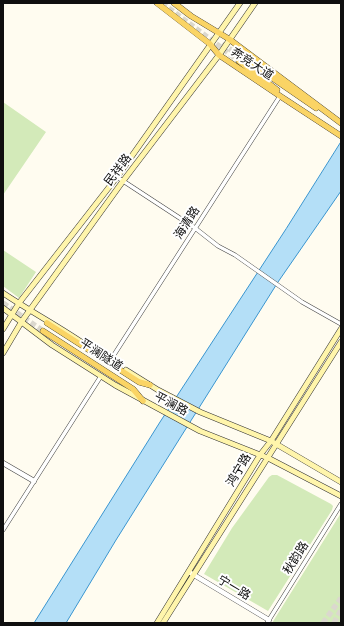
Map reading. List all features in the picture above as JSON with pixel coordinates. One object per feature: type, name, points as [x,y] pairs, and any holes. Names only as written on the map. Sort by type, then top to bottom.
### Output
[{"type":"main road","name":"奔竞大道","points":[[157,3],[210,44],[219,55],[338,134]]},
{"type":"main road","name":"奔竞大道","points":[[174,3],[191,16],[229,39],[340,122]]},
{"type":"main road","name":"民祥路","points":[[3,330],[18,304],[117,177],[240,3]]},
{"type":"main road","name":"民祥路","points":[[3,353],[22,321],[122,181],[219,55],[254,3]]},
{"type":"main road","points":[[324,126],[240,59],[322,112],[334,118]]},
{"type":"main road","name":"平澜路","points":[[3,293],[18,304],[31,310],[62,329],[110,361],[150,385],[200,412],[277,444],[341,482]]},
{"type":"main road","name":"平澜路","points":[[3,308],[52,345],[101,376],[158,409],[200,431],[268,458],[341,496]]},
{"type":"main road","name":"平澜隧道","points":[[47,323],[139,382],[150,385]]},
{"type":"main road","name":"鸿宁路","points":[[163,623],[260,455],[271,441],[341,329]]},
{"type":"main road","name":"平澜隧道","points":[[43,331],[133,389],[144,401]]},
{"type":"main road","name":"鸿宁路","points":[[157,623],[268,458],[341,342]]},
{"type":"street","name":"海清路","points":[[110,361],[280,96]]},
{"type":"street","points":[[117,177],[195,228],[218,246],[235,255],[302,302],[341,324]]},
{"type":"street","points":[[3,530],[101,376]]},
{"type":"street","points":[[3,463],[34,481]]},
{"type":"street","name":"秋韵路","points":[[268,622],[341,504]]},
{"type":"street","name":"宁一路","points":[[191,574],[268,622]]},
{"type":"green space","points":[[3,102],[46,132],[3,195]]},
{"type":"green space","points":[[3,250],[36,272],[19,298],[3,286]]},
{"type":"green space","points":[[272,475],[277,475],[333,506],[332,510],[268,611],[204,574],[232,528]]},
{"type":"green space","points":[[341,513],[341,623],[272,623]]},
{"type":"water","points":[[341,142],[341,191],[278,282],[116,540],[66,623],[34,623],[160,422]]},
{"type":"tunnel","points":[[162,3],[239,61]]},
{"type":"tunnel","points":[[222,44],[242,57]]},
{"type":"tunnel","points":[[3,303],[43,331]]},
{"type":"tunnel","points":[[323,623],[341,598]]},
{"type":"tunnel","points":[[334,623],[341,610]]}]
